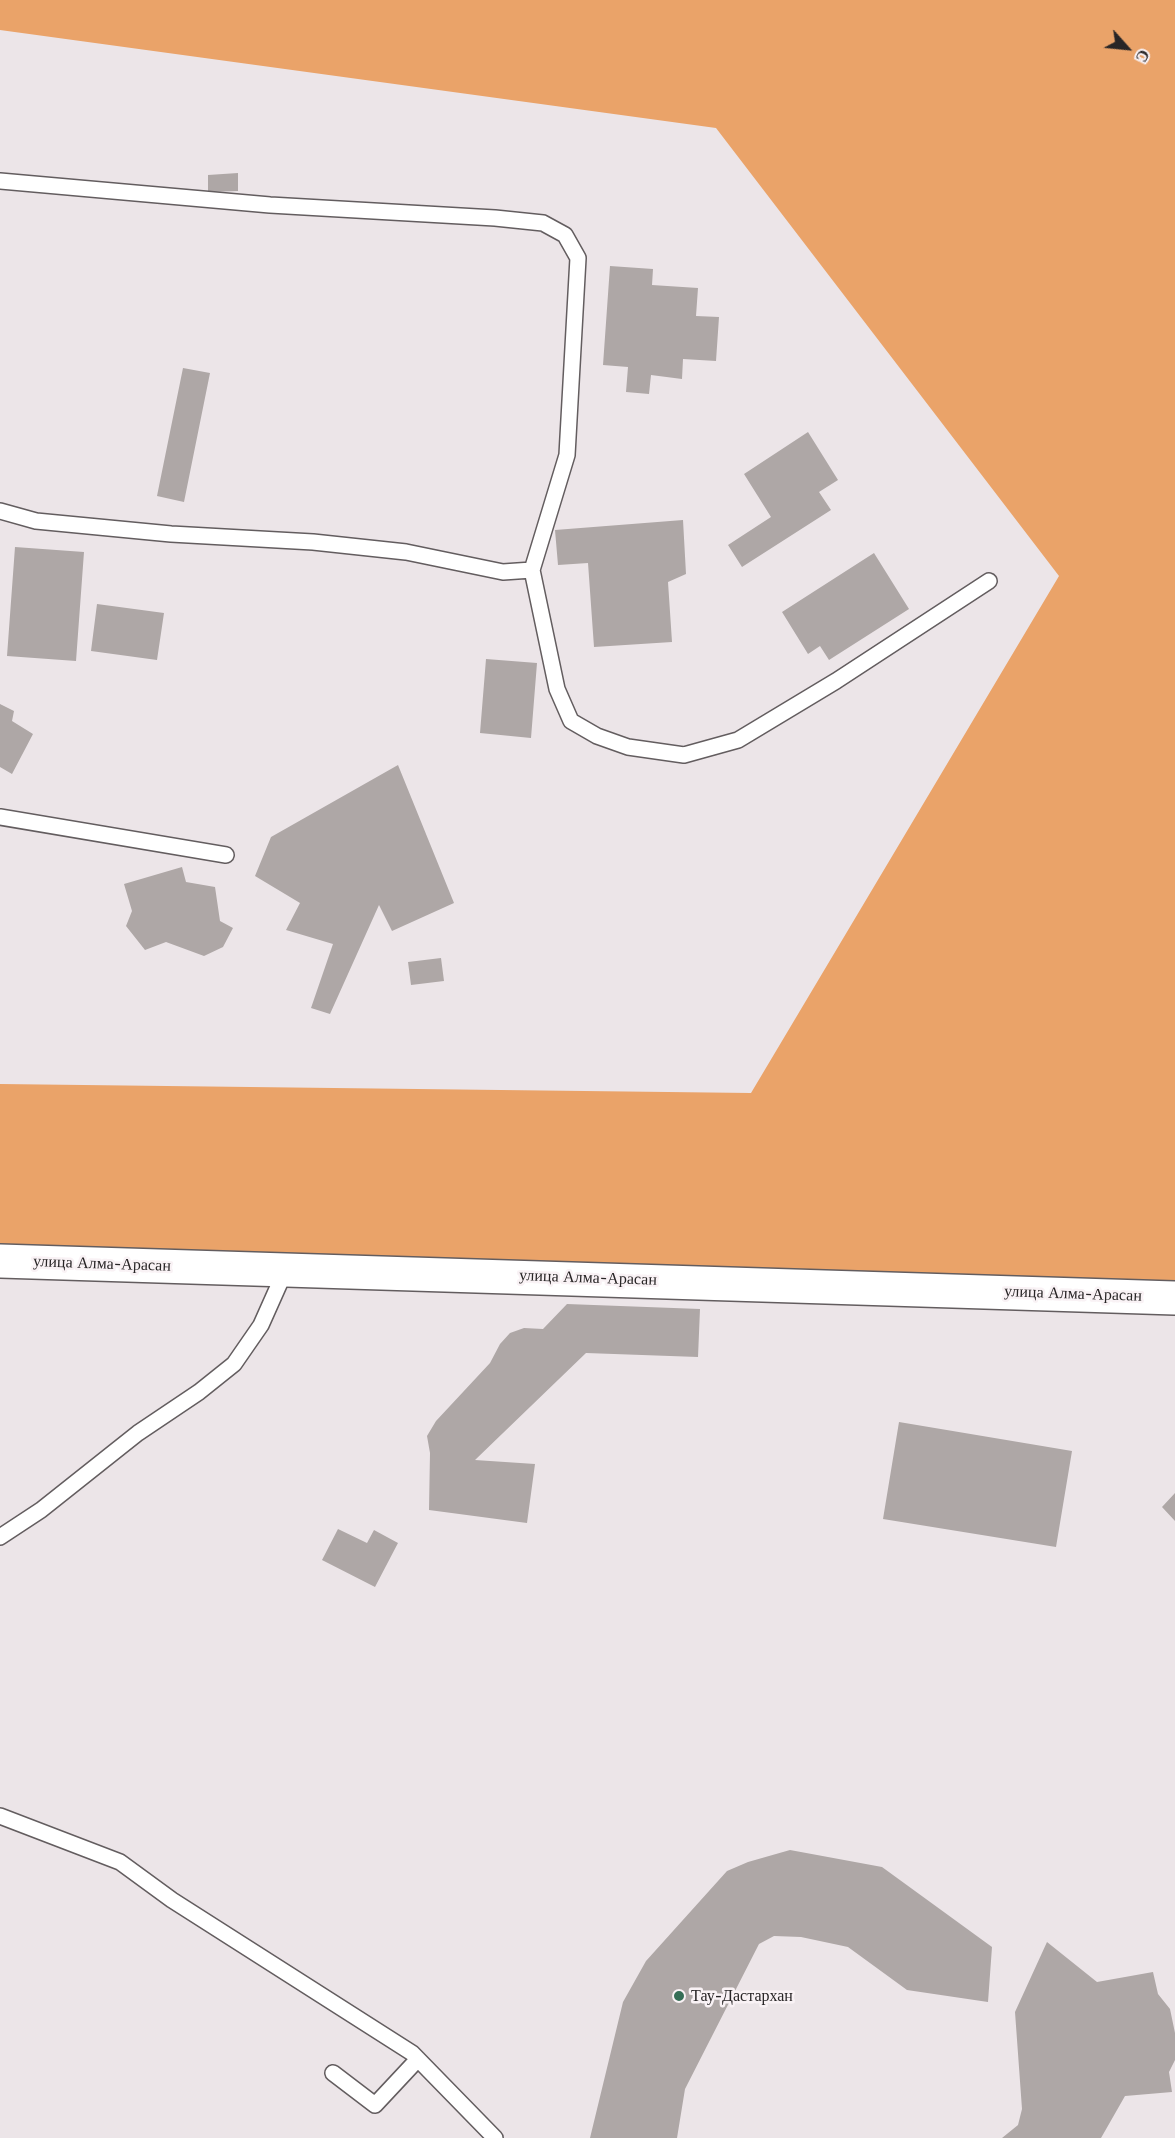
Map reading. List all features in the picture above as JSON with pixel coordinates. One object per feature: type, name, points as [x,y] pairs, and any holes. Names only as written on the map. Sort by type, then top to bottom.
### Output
[{"type":"main road","name":"улица Алма-Арасан","points":[[0,1261],[1175,1298]]},
{"type":"lane","points":[[0,181],[270,205],[495,218],[543,223],[565,235],[578,258],[567,455],[532,570],[557,689],[571,721],[597,736],[628,747],[684,755],[738,740],[836,681],[989,581]]},
{"type":"lane","points":[[0,511],[47,522],[171,534],[313,542],[406,552],[503,572],[532,570]]},
{"type":"lane","points":[[0,817],[226,855]]},
{"type":"lane","points":[[0,1537],[41,1510],[138,1433],[199,1392],[234,1364],[261,1324],[286,1269]]},
{"type":"lane","points":[[0,1816],[120,1862],[172,1900],[418,2059],[495,2138]]},
{"type":"lane","points":[[333,2073],[375,2105],[418,2059]]},
{"type":"shaded area","points":[[0,0],[1175,0],[1175,1298],[0,1261],[0,1084],[751,1093],[1059,576],[716,128],[0,30]]},
{"type":"building","points":[[238,173],[238,191],[208,192],[208,175]]},
{"type":"building","points":[[610,266],[653,269],[652,285],[698,288],[696,316],[719,317],[716,361],[683,359],[682,379],[651,375],[649,394],[626,392],[628,367],[603,365]]},
{"type":"building","points":[[183,368],[210,373],[184,502],[157,496]]},
{"type":"building","points":[[808,432],[838,480],[819,492],[831,510],[742,567],[728,545],[771,517],[744,474]]},
{"type":"building","points":[[683,520],[686,574],[668,582],[672,642],[594,647],[588,563],[558,565],[555,530]]},
{"type":"building","points":[[15,547],[84,552],[76,661],[7,656]]},
{"type":"building","points":[[874,553],[909,609],[829,660],[820,646],[808,654],[782,612]]},
{"type":"building","points":[[97,604],[164,613],[157,660],[91,651]]},
{"type":"building","points":[[486,659],[537,663],[531,738],[480,733]]},
{"type":"building","points":[[0,704],[14,711],[12,721],[33,734],[12,774],[0,767]]},
{"type":"building","points":[[398,765],[454,903],[392,931],[379,905],[330,1014],[311,1008],[333,944],[286,930],[300,903],[255,876],[271,837]]},
{"type":"building","points":[[182,867],[186,882],[215,887],[220,921],[233,928],[223,947],[204,956],[166,942],[145,950],[126,926],[132,911],[124,884]]},
{"type":"building","points":[[441,958],[444,981],[411,985],[408,962]]},
{"type":"building","points":[[567,1304],[700,1309],[698,1357],[586,1353],[475,1460],[535,1464],[527,1523],[429,1510],[430,1453],[427,1436],[436,1421],[490,1363],[500,1344],[510,1333],[524,1328],[543,1329]]},
{"type":"building","points":[[899,1422],[1072,1451],[1056,1547],[883,1519]]},
{"type":"building","points":[[1175,1493],[1175,1521],[1162,1507]]},
{"type":"building","points":[[338,1529],[367,1543],[374,1530],[398,1543],[375,1587],[322,1560]]},
{"type":"building","name":"Тау-Дастархан","points":[[790,1850],[882,1867],[992,1947],[988,2002],[907,1990],[848,1947],[801,1937],[774,1936],[759,1944],[685,2089],[677,2138],[590,2138],[623,2002],[646,1961],[727,1871],[748,1862]]},
{"type":"building","points":[[1047,1942],[1097,1982],[1153,1972],[1158,1994],[1170,2009],[1175,2033],[1175,2060],[1169,2072],[1172,2092],[1125,2096],[1101,2138],[1002,2138],[1018,2125],[1022,2109],[1015,2012]]},
{"type":"place","name":"Тау-Дастархан","points":[[679,1996]]}]
